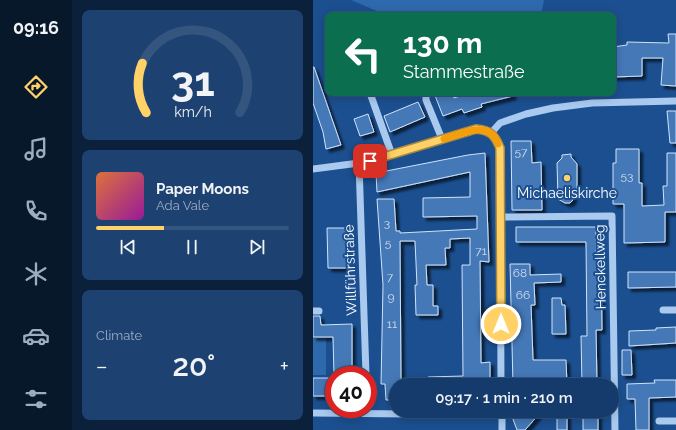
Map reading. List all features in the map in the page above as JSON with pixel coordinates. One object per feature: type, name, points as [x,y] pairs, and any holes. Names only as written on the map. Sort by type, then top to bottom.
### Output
[{"type":"street","points":[[371,96],[392,155]]},
{"type":"street","points":[[426,96],[426,100],[442,139]]},
{"type":"street","points":[[492,132],[500,123],[526,114],[553,108],[592,103],[676,101]]},
{"type":"street","points":[[313,169],[359,163],[392,155],[476,129],[492,132],[500,148],[501,378]]},
{"type":"street","name":"Willführstraße","points":[[359,163],[366,366]]},
{"type":"street","name":"Henckellweg","points":[[500,216],[613,216],[615,430]]},
{"type":"street","points":[[663,310],[676,310]]},
{"type":"street","points":[[377,411],[389,411]]},
{"type":"street","points":[[313,413],[325,413]]},
{"type":"street","points":[[502,418],[502,430]]},
{"type":"street","points":[[659,421],[676,421]]},
{"type":"shaded area","points":[[351,0],[544,0],[542,12],[379,12]]},
{"type":"shaded area","points":[[313,338],[326,338],[325,375],[313,375]]},
{"type":"building","points":[[668,34],[676,34],[676,86],[661,85],[663,58],[642,58],[642,76],[616,77],[616,47],[627,45],[627,42],[669,43]]},
{"type":"building","points":[[313,67],[341,145],[326,149],[323,132],[313,103]]},
{"type":"building","points":[[435,96],[453,96],[454,98],[460,96],[513,96],[481,104],[482,107],[464,113],[462,109],[443,116]]},
{"type":"building","points":[[418,102],[425,117],[390,132],[384,116]]},
{"type":"building","points":[[667,111],[676,111],[676,143],[670,143]]},
{"type":"building","points":[[368,114],[374,132],[360,136],[354,119]]},
{"type":"building","points":[[511,141],[531,141],[532,163],[541,162],[542,210],[512,210]]},
{"type":"building","points":[[616,149],[639,149],[639,183],[642,183],[642,206],[664,205],[663,186],[667,186],[667,153],[676,153],[676,212],[665,212],[665,242],[624,243],[624,204],[613,204],[613,163],[616,163]]},
{"type":"building","points":[[485,153],[489,262],[480,261],[481,363],[490,362],[490,378],[428,378],[463,376],[462,265],[470,265],[470,238],[450,239],[450,248],[445,248],[446,265],[426,265],[427,285],[433,285],[433,306],[438,306],[438,315],[416,315],[415,285],[417,285],[415,241],[400,241],[401,378],[389,378],[389,400],[386,400],[385,384],[381,384],[383,285],[377,199],[394,199],[396,231],[400,231],[400,233],[477,229],[477,216],[423,217],[423,198],[470,197],[470,172],[377,192],[376,173]]},
{"type":"building","name":"Michaeliskirche","points":[[571,154],[571,157],[577,164],[577,194],[573,194],[573,200],[570,203],[565,203],[558,199],[557,163],[562,158],[562,155]]},
{"type":"building","points":[[516,227],[596,227],[596,252],[601,252],[602,330],[596,330],[597,378],[582,378],[581,336],[587,336],[586,242],[516,242]]},
{"type":"building","points":[[327,228],[346,228],[347,268],[328,268]]},
{"type":"building","points":[[510,264],[530,264],[530,275],[561,274],[561,282],[534,283],[535,305],[531,305],[533,360],[566,360],[567,378],[513,378]]},
{"type":"building","points":[[628,272],[676,272],[676,287],[628,288]]},
{"type":"building","points":[[552,298],[561,298],[562,305],[565,305],[566,334],[552,334]]},
{"type":"building","points":[[313,316],[320,316],[321,325],[352,324],[352,366],[334,366],[333,337],[313,337]]},
{"type":"building","points":[[676,327],[676,343],[629,346],[629,331],[656,330],[656,328]]},
{"type":"building","points":[[622,350],[631,350],[632,375],[622,375]]},
{"type":"building","points":[[313,378],[325,378],[325,396],[313,396]]},
{"type":"building","points":[[654,380],[676,380],[676,397],[649,398],[649,430],[636,430],[635,399],[627,399],[627,384],[655,383]]},
{"type":"building","points":[[513,418],[536,418],[525,430],[517,430]]},
{"type":"building","points":[[557,418],[567,418],[567,430],[557,430]]},
{"type":"building","points":[[583,418],[598,418],[598,430],[583,430]]},
{"type":"slow traffic","points":[[444,139],[476,129],[484,129],[492,132],[498,144]]},
{"type":"place","name":"Michaeliskirche","points":[[567,178]]},
{"type":"route","points":[[370,161],[476,129],[484,129],[492,132],[500,148],[501,324]]}]
